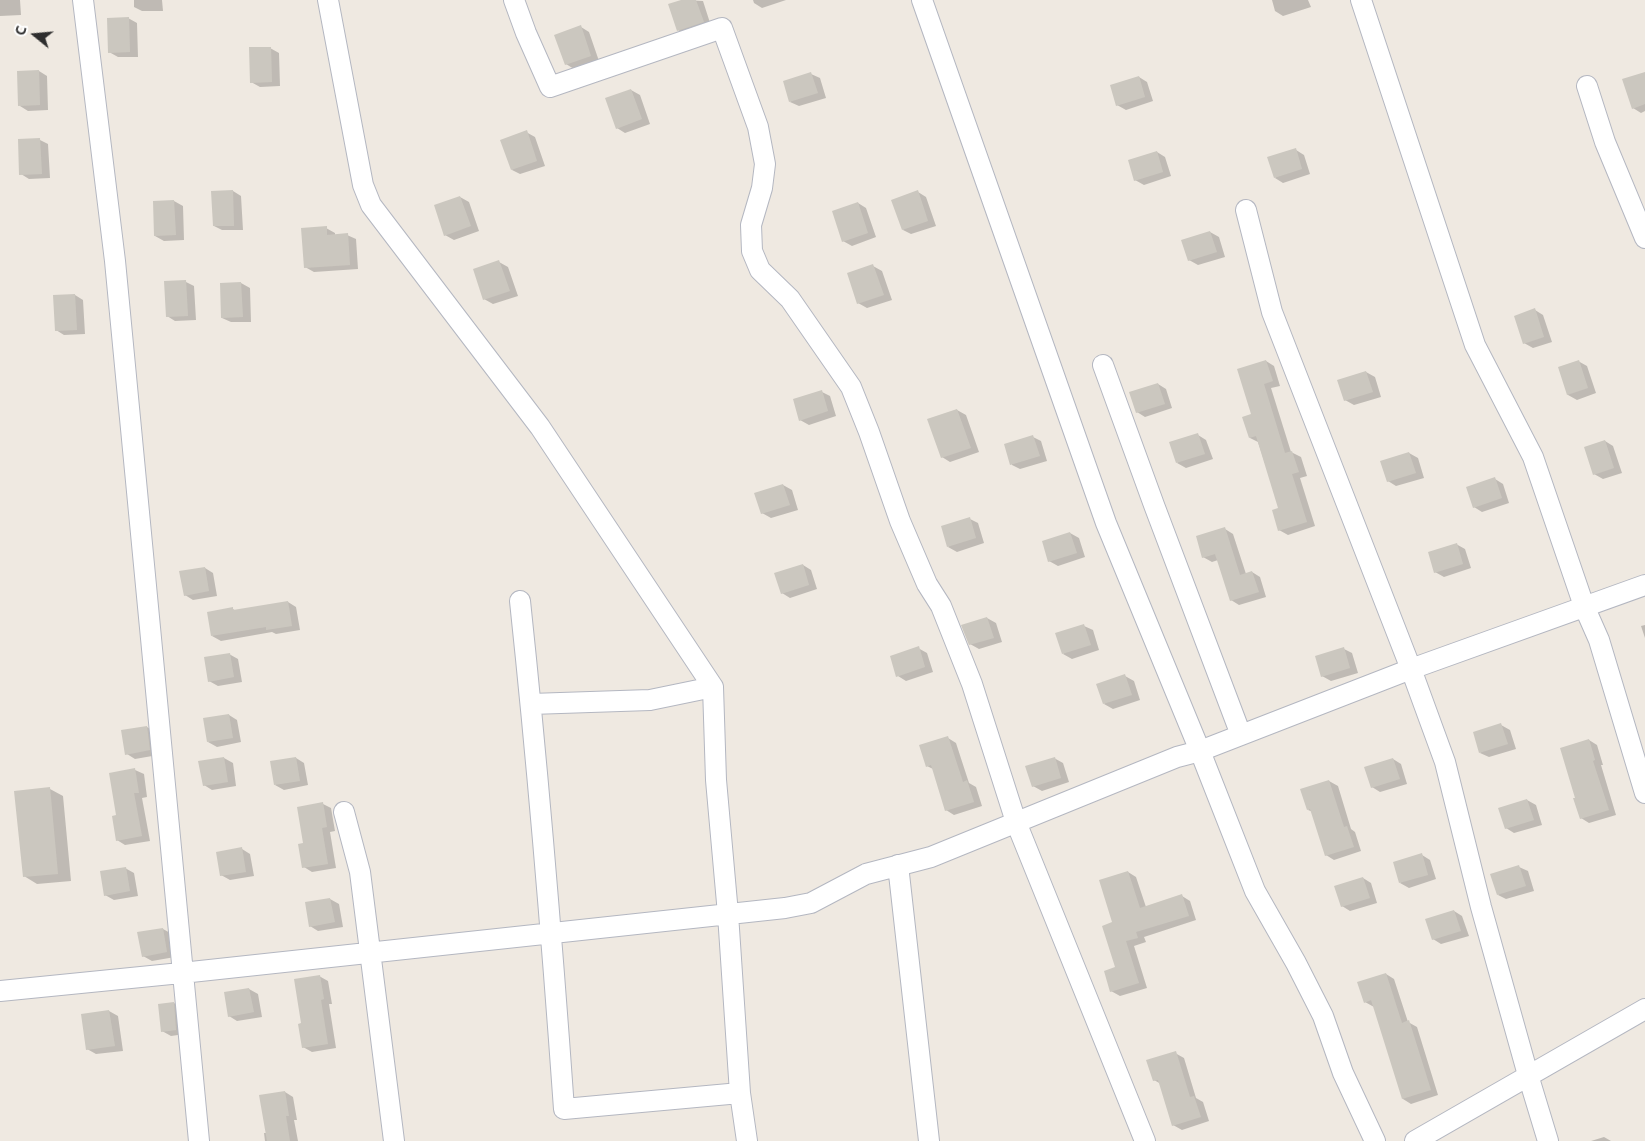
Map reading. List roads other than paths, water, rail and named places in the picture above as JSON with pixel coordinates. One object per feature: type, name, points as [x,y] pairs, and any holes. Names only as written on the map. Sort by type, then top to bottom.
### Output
[{"type":"street","points":[[83,0],[115,261],[199,1141]]},
{"type":"street","points":[[328,0],[363,185],[371,205],[540,427],[713,686],[716,780],[728,914],[740,1093],[746,1141]]},
{"type":"street","points":[[514,0],[526,33],[550,87],[722,28],[758,127],[765,164],[762,188],[751,225],[752,250],[760,270],[790,299],[850,386],[869,432],[900,521],[927,584],[941,606],[972,684],[1016,822],[1146,1141]]},
{"type":"street","points":[[922,0],[1106,523],[1200,751],[1255,891],[1296,963],[1323,1016],[1343,1073],[1375,1141]]},
{"type":"street","points":[[1361,0],[1475,345],[1533,457],[1584,606],[1599,640],[1645,793]]},
{"type":"street","points":[[1587,86],[1605,142],[1645,238]]},
{"type":"street","points":[[1246,210],[1272,312],[1411,669],[1445,762],[1481,907],[1548,1141]]},
{"type":"street","points":[[1103,365],[1241,735]]},
{"type":"street","points":[[0,991],[550,934],[785,908],[811,903],[866,874],[930,857],[1177,757],[1200,751],[1411,669],[1645,585]]},
{"type":"street","points":[[520,601],[531,704],[564,1109],[740,1093]]},
{"type":"street","points":[[531,704],[650,700],[713,686]]},
{"type":"street","points":[[344,812],[360,872],[394,1141]]},
{"type":"street","points":[[898,865],[929,1141]]},
{"type":"street","points":[[1415,1141],[1645,1009]]}]
